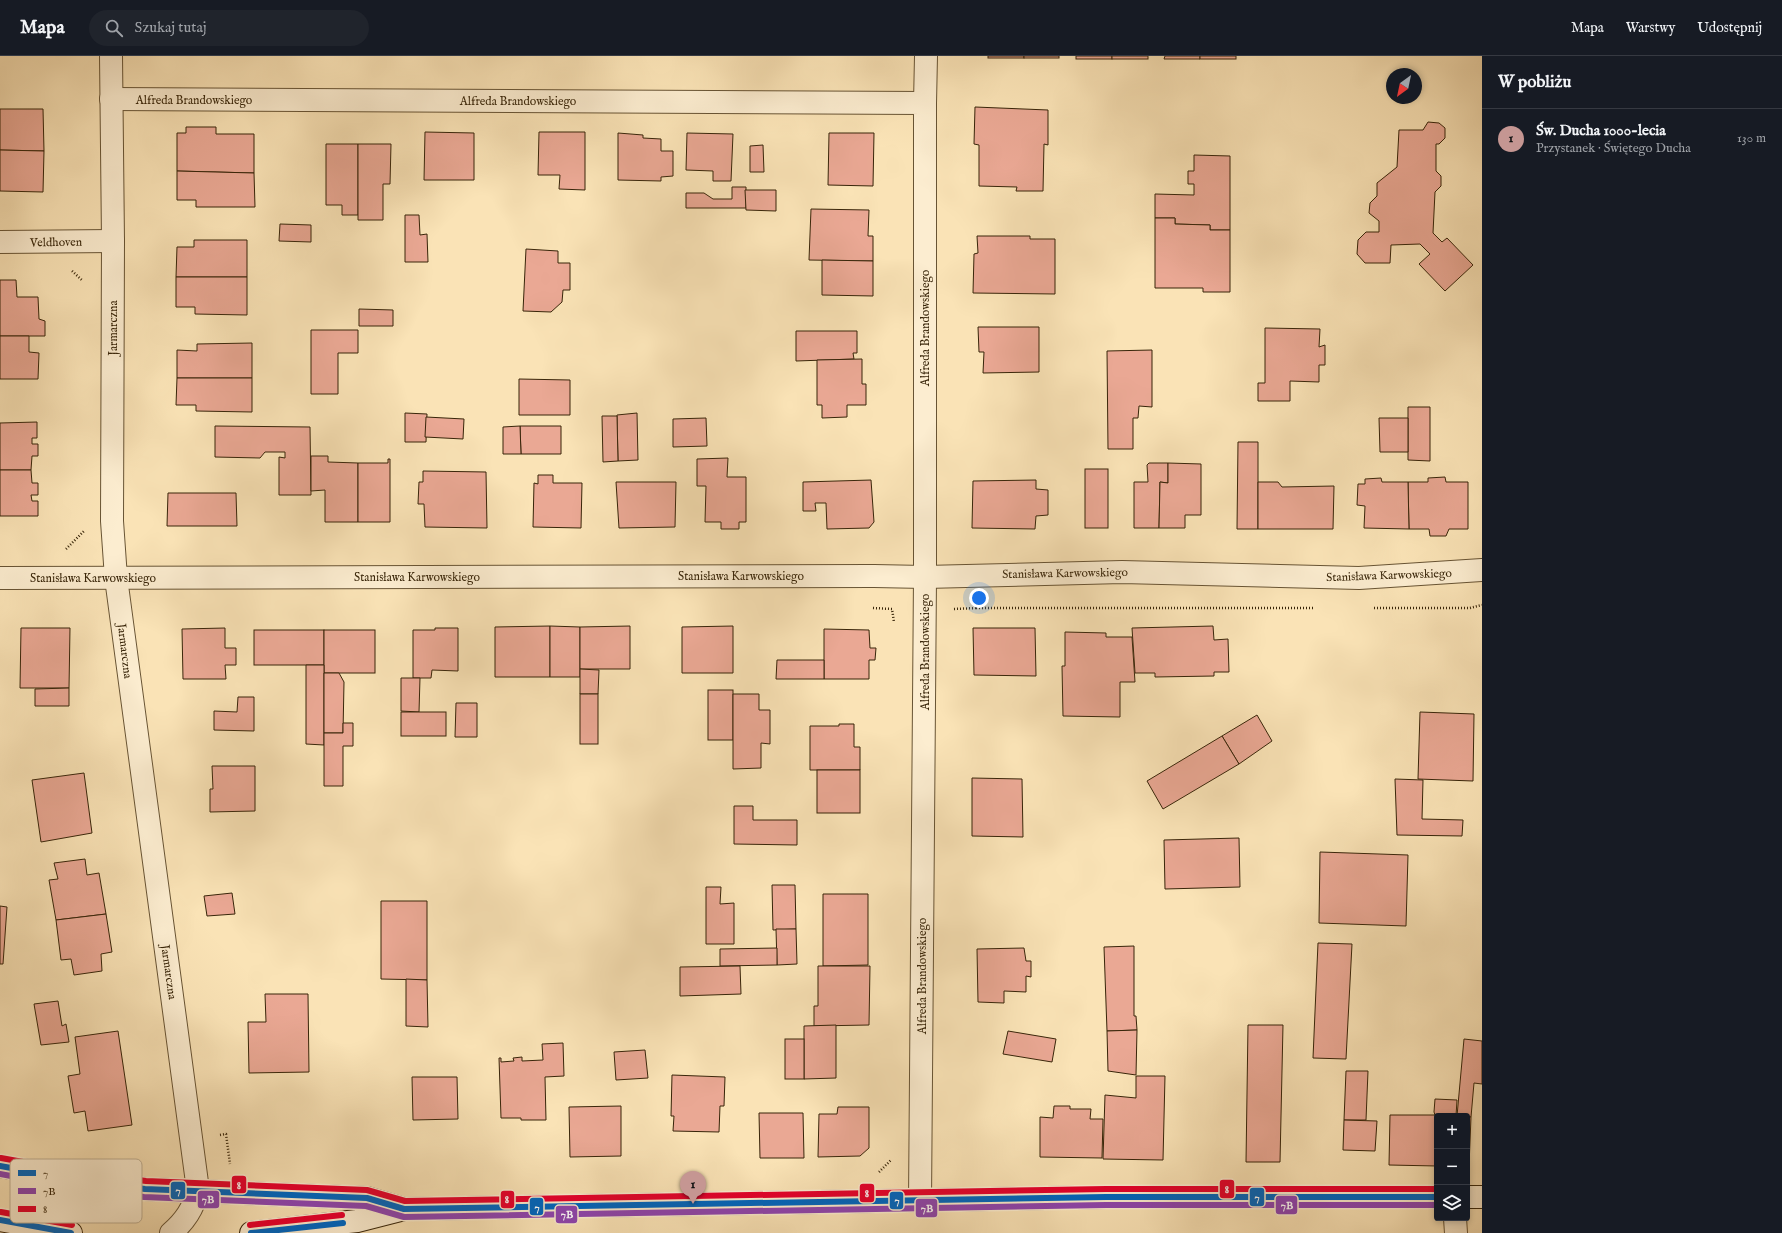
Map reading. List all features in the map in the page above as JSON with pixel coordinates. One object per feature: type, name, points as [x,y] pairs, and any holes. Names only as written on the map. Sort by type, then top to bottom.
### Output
[{"type":"street","name":"Jarmarczna","points":[[111,56],[113,241],[112,521],[116,578],[198,1190],[194,1204],[184,1222],[171,1233]]},
{"type":"street","name":"Alfreda Brandowskiego","points":[[920,1201],[925,577],[926,56]]},
{"type":"street","name":"Alfreda Brandowskiego","points":[[111,99],[925,103]]},
{"type":"street","name":"Veldhoven","points":[[0,242],[113,241]]},
{"type":"street","name":"Stanisława Karwowskiego","points":[[0,578],[925,577],[1122,572],[1359,578],[1482,570]]},
{"type":"street","points":[[0,1166],[10,1168]]},
{"type":"street","points":[[142,1190],[198,1190],[367,1198],[404,1209]]},
{"type":"street","points":[[251,1233],[357,1221],[404,1209],[1106,1197],[1434,1197]]},
{"type":"street","points":[[1470,1197],[1482,1197]]},
{"type":"street","points":[[0,1220],[10,1222]]},
{"type":"street","points":[[1455,1221],[1456,1233]]},
{"type":"street","points":[[16,1223],[71,1233]]},
{"type":"path","points":[[1369,608],[1470,608],[1482,605]]},
{"type":"path","points":[[976,608],[1314,608]]},
{"type":"building","points":[[988,56],[1024,56],[1024,58],[988,58]]},
{"type":"building","points":[[1024,56],[1059,56],[1059,58],[1024,58]]},
{"type":"building","points":[[1076,56],[1112,56],[1112,59],[1076,59]]},
{"type":"building","points":[[1112,56],[1148,56],[1148,59],[1112,59]]},
{"type":"building","points":[[1165,56],[1200,56],[1200,59],[1164,59]]},
{"type":"building","points":[[1200,56],[1236,56],[1236,59],[1200,59]]},
{"type":"building","points":[[975,107],[1048,110],[1048,145],[1044,144],[1043,191],[1016,191],[1017,187],[979,186],[979,145],[974,144]]},
{"type":"building","points":[[0,109],[43,109],[44,151],[0,150]]},
{"type":"building","points":[[1428,122],[1439,123],[1445,128],[1445,138],[1439,144],[1436,144],[1436,171],[1441,176],[1441,186],[1435,192],[1433,233],[1442,242],[1447,238],[1473,265],[1445,291],[1419,264],[1430,254],[1420,244],[1391,245],[1390,263],[1365,263],[1357,254],[1358,240],[1366,232],[1379,232],[1379,221],[1369,213],[1370,203],[1377,196],[1377,183],[1397,167],[1399,130],[1423,130]]},
{"type":"building","points":[[186,127],[216,127],[216,134],[254,134],[254,173],[177,171],[177,133],[186,133]]},
{"type":"building","points":[[425,132],[474,133],[474,180],[424,180]]},
{"type":"building","points":[[539,132],[585,132],[585,190],[559,189],[560,175],[538,175]]},
{"type":"building","points":[[618,133],[643,135],[643,138],[661,139],[661,151],[673,151],[673,176],[661,177],[661,181],[618,180]]},
{"type":"building","points":[[687,133],[733,134],[731,181],[713,181],[713,171],[686,170]]},
{"type":"building","points":[[829,133],[874,133],[873,186],[828,185]]},
{"type":"building","points":[[326,144],[358,144],[358,215],[342,215],[342,205],[326,205]]},
{"type":"building","points":[[358,144],[391,144],[390,184],[383,184],[383,220],[358,220]]},
{"type":"building","points":[[763,145],[764,172],[750,172],[750,146]]},
{"type":"building","points":[[0,150],[44,151],[43,192],[0,191]]},
{"type":"building","points":[[1194,155],[1230,156],[1230,230],[1210,230],[1210,225],[1175,224],[1175,218],[1155,218],[1155,194],[1194,195],[1194,184],[1188,184],[1188,171],[1194,171]]},
{"type":"building","points":[[177,171],[254,173],[255,207],[196,207],[196,200],[177,200]]},
{"type":"building","points":[[732,187],[746,187],[746,208],[686,208],[686,193],[704,193],[713,199],[732,199]]},
{"type":"building","points":[[745,190],[776,190],[776,211],[746,210]]},
{"type":"building","points":[[811,209],[869,210],[868,236],[873,236],[873,261],[809,260]]},
{"type":"building","points":[[405,215],[419,215],[420,235],[427,234],[428,262],[405,262]]},
{"type":"building","points":[[1155,218],[1175,218],[1175,224],[1210,225],[1210,230],[1230,230],[1230,292],[1203,292],[1203,288],[1155,288]]},
{"type":"building","points":[[280,224],[311,225],[311,242],[279,241]]},
{"type":"building","points":[[977,236],[1030,236],[1030,239],[1055,239],[1055,294],[973,293],[974,254],[978,253]]},
{"type":"building","points":[[194,240],[247,240],[247,277],[176,277],[177,247],[194,247]]},
{"type":"building","points":[[526,249],[558,251],[558,263],[570,263],[570,290],[563,290],[562,302],[551,312],[523,311]]},
{"type":"building","points":[[822,260],[873,261],[873,296],[822,295]]},
{"type":"building","points":[[176,277],[247,277],[247,315],[195,314],[195,307],[176,307]]},
{"type":"building","points":[[0,280],[16,280],[17,297],[38,297],[39,319],[45,321],[45,336],[0,336]]},
{"type":"building","points":[[359,309],[393,310],[393,326],[359,326]]},
{"type":"building","points":[[978,327],[1039,327],[1039,372],[983,373],[984,352],[979,352]]},
{"type":"building","points":[[1265,328],[1320,329],[1319,347],[1325,345],[1325,365],[1319,365],[1319,382],[1290,381],[1290,401],[1258,401],[1258,383],[1265,383]]},
{"type":"building","points":[[311,330],[358,330],[358,353],[338,353],[338,394],[311,394]]},
{"type":"building","points":[[796,331],[857,331],[857,353],[853,353],[854,359],[796,361]]},
{"type":"building","points":[[0,336],[29,336],[29,352],[39,353],[38,379],[0,379]]},
{"type":"building","points":[[252,343],[252,378],[177,378],[177,350],[197,351],[197,344]]},
{"type":"building","points":[[1152,350],[1152,407],[1139,406],[1138,418],[1133,418],[1133,449],[1108,449],[1107,351]]},
{"type":"building","points":[[862,359],[862,384],[866,384],[866,405],[847,405],[847,417],[822,418],[822,405],[817,405],[817,360]]},
{"type":"building","points":[[177,378],[252,378],[252,412],[196,411],[196,405],[176,405]]},
{"type":"building","points":[[519,379],[570,380],[570,415],[519,415]]},
{"type":"building","points":[[1408,407],[1430,407],[1430,461],[1408,460]]},
{"type":"building","points":[[405,413],[427,414],[426,442],[405,442]]},
{"type":"building","points":[[637,413],[638,460],[618,461],[617,415]]},
{"type":"building","points":[[602,416],[617,416],[618,461],[603,462]]},
{"type":"building","points":[[426,417],[464,419],[463,439],[425,437]]},
{"type":"building","points":[[706,418],[707,446],[673,447],[673,419]]},
{"type":"building","points":[[1379,418],[1408,418],[1408,452],[1380,452]]},
{"type":"building","points":[[37,422],[37,438],[32,438],[32,444],[38,444],[38,456],[32,456],[31,470],[0,470],[0,423]]},
{"type":"building","points":[[215,426],[310,427],[311,495],[279,495],[279,457],[285,458],[285,452],[265,452],[260,458],[215,457]]},
{"type":"building","points":[[520,426],[561,426],[561,454],[521,454]]},
{"type":"building","points":[[520,426],[521,454],[503,454],[503,427]]},
{"type":"building","points":[[1238,442],[1258,442],[1258,529],[1237,529]]},
{"type":"building","points":[[311,456],[328,456],[328,462],[358,463],[358,522],[325,522],[325,490],[311,491]]},
{"type":"building","points":[[728,458],[727,477],[746,477],[746,522],[739,522],[739,529],[721,529],[721,522],[705,522],[706,486],[697,486],[697,459]]},
{"type":"building","points":[[388,459],[390,459],[390,522],[358,522],[358,463],[388,463]]},
{"type":"building","points":[[1149,463],[1168,463],[1168,483],[1160,482],[1159,528],[1134,528],[1134,482],[1148,482],[1147,465]]},
{"type":"building","points":[[1168,463],[1201,464],[1201,515],[1185,515],[1185,528],[1159,528],[1160,482],[1168,483]]},
{"type":"building","points":[[1085,469],[1108,469],[1108,528],[1085,528]]},
{"type":"building","points":[[0,470],[31,470],[32,483],[38,483],[38,495],[31,495],[32,501],[38,501],[38,516],[0,516]]},
{"type":"building","points":[[423,471],[486,472],[487,528],[425,527],[424,504],[418,504],[419,482],[423,482]]},
{"type":"building","points":[[538,475],[553,475],[553,483],[582,483],[581,528],[533,527],[534,483],[538,484]]},
{"type":"building","points":[[1445,477],[1446,482],[1468,482],[1468,529],[1449,529],[1446,536],[1430,536],[1429,529],[1409,529],[1408,482],[1428,482],[1428,478]]},
{"type":"building","points":[[1381,478],[1382,482],[1408,482],[1409,529],[1364,528],[1365,506],[1357,505],[1358,484],[1365,484],[1365,479]]},
{"type":"building","points":[[871,480],[874,522],[869,528],[827,529],[826,503],[815,503],[816,511],[803,511],[803,482]]},
{"type":"building","points":[[1036,480],[1036,489],[1048,490],[1048,515],[1036,516],[1035,529],[972,528],[973,481]]},
{"type":"building","points":[[616,482],[676,482],[675,527],[619,528]]},
{"type":"building","points":[[1258,482],[1278,482],[1282,487],[1334,486],[1333,529],[1258,529]]},
{"type":"building","points":[[168,493],[236,493],[237,526],[167,526]]},
{"type":"building","points":[[550,626],[550,677],[495,677],[495,627]]},
{"type":"building","points":[[550,626],[580,627],[580,677],[550,677]]},
{"type":"building","points":[[630,626],[630,669],[580,669],[580,627]]},
{"type":"building","points":[[733,626],[733,673],[682,673],[682,627]]},
{"type":"building","points":[[1213,626],[1214,640],[1228,639],[1229,672],[1214,672],[1214,676],[1155,677],[1155,673],[1135,673],[1132,628]]},
{"type":"building","points":[[21,628],[70,628],[69,688],[20,688]]},
{"type":"building","points":[[225,628],[225,648],[236,648],[236,665],[225,665],[226,679],[183,679],[182,629]]},
{"type":"building","points":[[435,628],[458,628],[458,671],[432,670],[431,678],[413,678],[413,630],[435,630]]},
{"type":"building","points":[[973,628],[1035,628],[1036,676],[974,675]]},
{"type":"building","points":[[824,629],[869,630],[870,648],[876,648],[875,660],[869,660],[869,679],[824,679]]},
{"type":"building","points":[[254,630],[324,630],[324,665],[254,665]]},
{"type":"building","points":[[324,630],[375,630],[375,673],[324,673]]},
{"type":"building","points":[[1065,632],[1106,633],[1106,637],[1132,637],[1135,682],[1120,682],[1120,717],[1063,716],[1062,666],[1065,666]]},
{"type":"building","points":[[777,660],[824,660],[824,679],[776,679]]},
{"type":"building","points":[[306,665],[324,665],[324,745],[306,744]]},
{"type":"building","points":[[580,669],[599,670],[598,694],[580,694]]},
{"type":"building","points":[[324,673],[339,673],[344,682],[343,733],[324,733]]},
{"type":"building","points":[[401,678],[420,678],[419,712],[401,711]]},
{"type":"building","points":[[69,688],[69,706],[35,706],[35,689]]},
{"type":"building","points":[[708,690],[733,690],[733,740],[708,740]]},
{"type":"building","points":[[580,694],[598,694],[598,744],[580,744]]},
{"type":"building","points":[[733,694],[759,694],[759,710],[770,710],[770,744],[761,743],[761,768],[733,769]]},
{"type":"building","points":[[238,697],[254,697],[254,731],[214,730],[214,711],[237,712]]},
{"type":"building","points":[[456,703],[477,703],[477,737],[455,737]]},
{"type":"building","points":[[401,712],[446,712],[446,736],[401,736]]},
{"type":"building","points":[[1420,712],[1474,714],[1473,781],[1418,779]]},
{"type":"building","points":[[1257,715],[1272,741],[1239,764],[1222,736]]},
{"type":"building","points":[[343,723],[353,723],[353,746],[343,746],[343,786],[324,786],[324,733],[343,733]]},
{"type":"building","points":[[839,724],[854,724],[854,747],[860,747],[860,770],[810,770],[810,726],[839,726]]},
{"type":"building","points":[[1222,736],[1239,764],[1163,809],[1147,781]]},
{"type":"building","points":[[212,766],[255,766],[255,811],[210,812],[210,789],[213,789]]},
{"type":"building","points":[[817,770],[860,770],[860,813],[817,813]]},
{"type":"building","points":[[84,773],[92,833],[41,842],[32,780]]},
{"type":"building","points":[[972,778],[1022,779],[1023,837],[972,836]]},
{"type":"building","points":[[1395,779],[1423,780],[1422,819],[1463,820],[1462,836],[1397,835]]},
{"type":"building","points":[[734,806],[753,806],[753,820],[797,820],[797,845],[734,844]]},
{"type":"building","points":[[1239,838],[1240,887],[1165,889],[1164,840]]},
{"type":"building","points":[[1320,852],[1408,855],[1406,926],[1319,923]]},
{"type":"building","points":[[85,859],[87,875],[99,873],[106,914],[56,920],[49,880],[58,879],[54,863]]},
{"type":"building","points":[[772,885],[795,885],[796,929],[773,930]]},
{"type":"building","points":[[706,887],[721,887],[720,904],[734,903],[734,944],[706,944]]},
{"type":"building","points":[[232,893],[235,914],[207,916],[204,896]]},
{"type":"building","points":[[823,894],[868,894],[868,965],[823,966]]},
{"type":"building","points":[[381,901],[427,901],[427,980],[381,979]]},
{"type":"building","points":[[0,906],[7,907],[3,964],[0,964]]},
{"type":"building","points":[[106,914],[112,952],[101,954],[102,971],[74,975],[71,959],[61,960],[56,920]]},
{"type":"building","points":[[776,929],[796,929],[797,964],[777,965]]},
{"type":"building","points":[[1318,943],[1352,944],[1346,1059],[1313,1058]]},
{"type":"building","points":[[1134,946],[1134,1016],[1136,1016],[1137,1030],[1107,1031],[1104,947]]},
{"type":"building","points":[[777,948],[777,965],[720,966],[720,949]]},
{"type":"building","points":[[1024,948],[1026,961],[1031,961],[1031,977],[1026,976],[1026,992],[1004,991],[1004,1003],[978,1002],[977,949]]},
{"type":"building","points":[[740,966],[741,994],[680,996],[680,967]]},
{"type":"building","points":[[818,966],[870,966],[869,1025],[814,1026],[814,1006],[818,1006]]},
{"type":"building","points":[[406,979],[427,980],[428,1027],[406,1026]]},
{"type":"building","points":[[265,994],[308,994],[309,1072],[249,1073],[248,1022],[266,1022]]},
{"type":"building","points":[[58,1001],[62,1026],[66,1024],[69,1042],[41,1045],[34,1004]]},
{"type":"building","points":[[836,1025],[836,1078],[804,1079],[804,1026]]},
{"type":"building","points":[[1248,1025],[1283,1025],[1280,1162],[1246,1162]]},
{"type":"building","points":[[1137,1030],[1136,1075],[1108,1071],[1107,1031]]},
{"type":"building","points":[[118,1031],[132,1125],[88,1131],[85,1111],[74,1113],[68,1076],[80,1074],[75,1037]]},
{"type":"building","points":[[1008,1031],[1056,1039],[1052,1062],[1003,1054]]},
{"type":"building","points":[[785,1039],[804,1039],[804,1079],[785,1079]]},
{"type":"building","points":[[1464,1039],[1482,1041],[1482,1084],[1474,1083],[1471,1117],[1470,1113],[1457,1113]]},
{"type":"building","points":[[563,1043],[564,1076],[545,1077],[546,1120],[501,1118],[499,1058],[501,1058],[501,1062],[514,1061],[513,1058],[522,1057],[522,1061],[543,1060],[542,1044]]},
{"type":"building","points":[[645,1050],[648,1078],[616,1080],[614,1052]]},
{"type":"building","points":[[1346,1071],[1368,1071],[1366,1120],[1344,1120]]},
{"type":"building","points":[[672,1075],[725,1077],[724,1106],[720,1106],[719,1132],[673,1131],[674,1116],[671,1116]]},
{"type":"building","points":[[1136,1076],[1165,1076],[1163,1160],[1103,1159],[1105,1095],[1136,1098]]},
{"type":"building","points":[[412,1077],[457,1077],[458,1119],[413,1120]]},
{"type":"building","points":[[1435,1099],[1457,1100],[1456,1113],[1434,1112]]},
{"type":"building","points":[[621,1106],[621,1156],[570,1157],[569,1107]]},
{"type":"building","points":[[1054,1106],[1070,1106],[1070,1109],[1091,1109],[1090,1119],[1103,1119],[1102,1158],[1040,1157],[1040,1117],[1053,1118]]},
{"type":"building","points":[[838,1107],[869,1107],[869,1148],[860,1156],[818,1157],[819,1114],[837,1114]]},
{"type":"building","points":[[759,1113],[803,1113],[804,1158],[760,1158]]},
{"type":"building","points":[[1390,1115],[1434,1115],[1434,1166],[1389,1165]]},
{"type":"building","points":[[1470,1117],[1471,1117],[1470,1142]]},
{"type":"building","points":[[1344,1120],[1377,1121],[1375,1151],[1343,1150]]},
{"type":"transit line","name":"8","points":[[1,1158],[10,1160]]},
{"type":"transit line","name":"7","points":[[0,1166],[10,1168]]},
{"type":"transit line","name":"7B","points":[[0,1174],[10,1176]]},
{"type":"transit line","name":"8","points":[[142,1180],[367,1190],[405,1201],[1106,1189],[1434,1189]]},
{"type":"transit line","name":"7","points":[[142,1189],[367,1198],[404,1209],[1106,1197],[1434,1197]]},
{"type":"transit line","name":"7B","points":[[142,1197],[366,1206],[404,1217],[1106,1205],[1434,1205]]},
{"type":"transit line","name":"8","points":[[1,1212],[10,1214]]},
{"type":"transit line","name":"8","points":[[250,1225],[342,1215]]},
{"type":"transit line","name":"7","points":[[0,1220],[10,1222]]},
{"type":"transit line","name":"7","points":[[16,1223],[71,1233]]},
{"type":"transit line","name":"8","points":[[61,1223],[72,1225]]},
{"type":"transit line","name":"7","points":[[251,1233],[343,1223]]},
{"type":"place","name":"Św. Ducha 1000-lecia","points":[[693,1204]]}]
